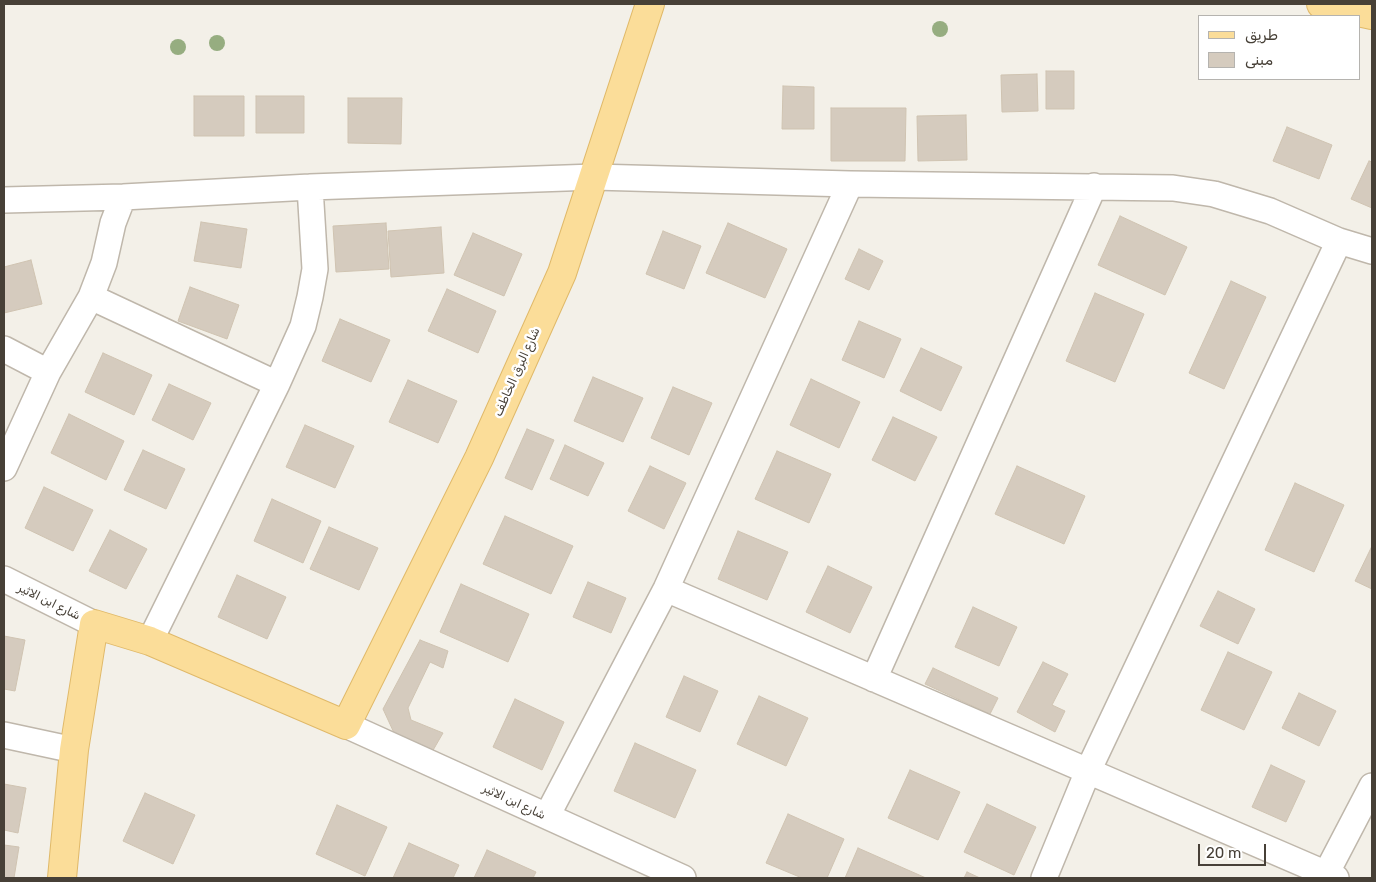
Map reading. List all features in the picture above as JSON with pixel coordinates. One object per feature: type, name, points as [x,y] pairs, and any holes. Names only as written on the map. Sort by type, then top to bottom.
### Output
[{"type":"main road","name":"شارع البرق الخاطف","points":[[346,725],[479,458],[562,273],[650,4]]},
{"type":"main road","points":[[1321,4],[1372,15]]},
{"type":"main road","points":[[62,878],[74,750],[94,624],[150,640],[346,725]]},
{"type":"street","points":[[4,200],[123,197],[310,187],[594,177],[850,184],[1173,188],[1214,194],[1270,211],[1339,241],[1372,252]]},
{"type":"street","points":[[547,816],[666,589],[850,184]]},
{"type":"street","points":[[874,679],[1094,186]]},
{"type":"street","points":[[150,640],[276,384],[302,326],[315,269],[310,187]]},
{"type":"street","points":[[4,468],[48,372],[91,296],[104,263],[113,223],[123,197]]},
{"type":"street","points":[[1044,878],[1088,772],[1339,241]]},
{"type":"street","points":[[91,296],[276,384]]},
{"type":"street","points":[[4,349],[48,372]]},
{"type":"street","name":"شارع ابن الاثير","points":[[4,579],[94,624]]},
{"type":"street","points":[[666,589],[1331,876],[1372,786]]},
{"type":"street","name":"شارع ابن الاثير","points":[[346,725],[682,878]]},
{"type":"street","points":[[4,735],[74,750]]},
{"type":"building","points":[[1046,71],[1074,71],[1074,109],[1046,109]]},
{"type":"building","points":[[1037,74],[1038,111],[1002,112],[1001,75]]},
{"type":"building","points":[[783,86],[814,87],[814,129],[782,129]]},
{"type":"building","points":[[194,96],[244,96],[244,136],[194,136]]},
{"type":"building","points":[[256,96],[304,96],[304,133],[256,133]]},
{"type":"building","points":[[348,98],[402,98],[401,144],[348,143]]},
{"type":"building","points":[[831,108],[906,108],[905,161],[831,161]]},
{"type":"building","points":[[966,115],[967,160],[918,161],[917,116]]},
{"type":"building","points":[[1287,127],[1332,145],[1319,179],[1273,161]]},
{"type":"building","points":[[1369,161],[1372,162],[1372,208],[1351,199]]},
{"type":"building","points":[[1120,216],[1187,247],[1165,295],[1098,265]]},
{"type":"building","points":[[201,222],[247,229],[241,268],[194,261]]},
{"type":"building","points":[[386,223],[389,269],[336,272],[333,226]]},
{"type":"building","points":[[728,223],[787,249],[765,298],[706,273]]},
{"type":"building","points":[[441,227],[444,273],[391,277],[388,231]]},
{"type":"building","points":[[663,231],[701,246],[684,289],[646,274]]},
{"type":"building","points":[[473,233],[522,254],[504,296],[454,275]]},
{"type":"building","points":[[859,249],[883,261],[869,290],[845,279]]},
{"type":"building","points":[[31,260],[42,304],[4,313],[4,267]]},
{"type":"building","points":[[1231,281],[1266,297],[1224,389],[1189,373]]},
{"type":"building","points":[[190,287],[239,305],[227,339],[178,321]]},
{"type":"building","points":[[447,289],[496,311],[478,353],[428,331]]},
{"type":"building","points":[[1095,293],[1144,314],[1115,382],[1066,361]]},
{"type":"building","points":[[340,319],[390,340],[371,382],[322,361]]},
{"type":"building","points":[[859,321],[901,339],[884,378],[842,360]]},
{"type":"building","points":[[921,348],[962,367],[941,411],[900,391]]},
{"type":"building","points":[[103,353],[152,375],[134,415],[85,392]]},
{"type":"building","points":[[593,377],[643,398],[623,442],[574,421]]},
{"type":"building","points":[[811,379],[860,402],[839,448],[790,425]]},
{"type":"building","points":[[408,380],[457,401],[438,443],[389,422]]},
{"type":"building","points":[[169,384],[211,403],[193,440],[152,420]]},
{"type":"building","points":[[673,387],[712,403],[689,455],[651,438]]},
{"type":"building","points":[[69,414],[124,441],[106,480],[51,453]]},
{"type":"building","points":[[893,417],[937,437],[915,481],[872,460]]},
{"type":"building","points":[[305,425],[354,446],[335,488],[286,467]]},
{"type":"building","points":[[527,429],[554,440],[532,490],[505,478]]},
{"type":"building","points":[[565,445],[604,463],[588,496],[550,479]]},
{"type":"building","points":[[143,450],[185,469],[166,509],[124,490]]},
{"type":"building","points":[[777,451],[831,474],[809,523],[755,499]]},
{"type":"building","points":[[650,466],[686,483],[664,529],[628,511]]},
{"type":"building","points":[[1017,466],[1085,496],[1064,544],[995,514]]},
{"type":"building","points":[[1295,483],[1344,505],[1314,572],[1265,550]]},
{"type":"building","points":[[44,487],[93,510],[73,551],[25,528]]},
{"type":"building","points":[[272,499],[321,521],[303,563],[254,541]]},
{"type":"building","points":[[505,516],[573,546],[551,594],[483,564]]},
{"type":"building","points":[[329,527],[378,548],[359,590],[310,569]]},
{"type":"building","points":[[110,530],[147,549],[126,589],[89,571]]},
{"type":"building","points":[[738,531],[788,552],[767,600],[718,579]]},
{"type":"building","points":[[1372,546],[1372,589],[1355,581]]},
{"type":"building","points":[[828,566],[872,587],[850,633],[806,612]]},
{"type":"building","points":[[237,575],[286,597],[267,639],[218,617]]},
{"type":"building","points":[[588,582],[626,598],[611,633],[573,617]]},
{"type":"building","points":[[461,584],[529,614],[508,662],[440,632]]},
{"type":"building","points":[[1218,591],[1255,609],[1238,644],[1200,626]]},
{"type":"building","points":[[973,607],[1017,627],[999,666],[955,647]]},
{"type":"building","points":[[4,636],[25,640],[15,691],[4,689]]},
{"type":"building","points":[[420,640],[448,651],[443,668],[430,662],[408,708],[411,720],[443,733],[432,752],[395,735],[383,709]]},
{"type":"building","points":[[1228,652],[1272,672],[1244,730],[1201,710]]},
{"type":"building","points":[[1043,662],[1068,674],[1052,705],[1065,711],[1055,732],[1017,712]]},
{"type":"building","points":[[933,668],[998,698],[990,714],[925,684]]},
{"type":"building","points":[[684,676],[718,691],[700,732],[666,717]]},
{"type":"building","points":[[1299,693],[1336,711],[1319,746],[1282,728]]},
{"type":"building","points":[[759,696],[808,718],[786,766],[737,744]]},
{"type":"building","points":[[515,699],[564,722],[542,770],[493,747]]},
{"type":"building","points":[[635,743],[696,770],[675,818],[614,791]]},
{"type":"building","points":[[1271,765],[1305,781],[1286,822],[1252,807]]},
{"type":"building","points":[[910,770],[960,792],[938,840],[888,818]]},
{"type":"building","points":[[4,784],[26,788],[18,833],[4,830]]},
{"type":"building","points":[[145,793],[195,815],[173,864],[123,841]]},
{"type":"building","points":[[987,804],[1036,827],[1014,875],[964,852]]},
{"type":"building","points":[[337,805],[387,827],[365,876],[316,854]]},
{"type":"building","points":[[788,814],[844,839],[827,878],[802,878],[766,863]]},
{"type":"building","points":[[409,843],[459,865],[453,878],[393,878]]},
{"type":"building","points":[[4,845],[19,847],[14,878],[4,878]]},
{"type":"building","points":[[858,848],[926,878],[845,878]]},
{"type":"building","points":[[487,850],[536,872],[533,878],[474,878]]},
{"type":"building","points":[[967,872],[980,878],[964,878]]}]
